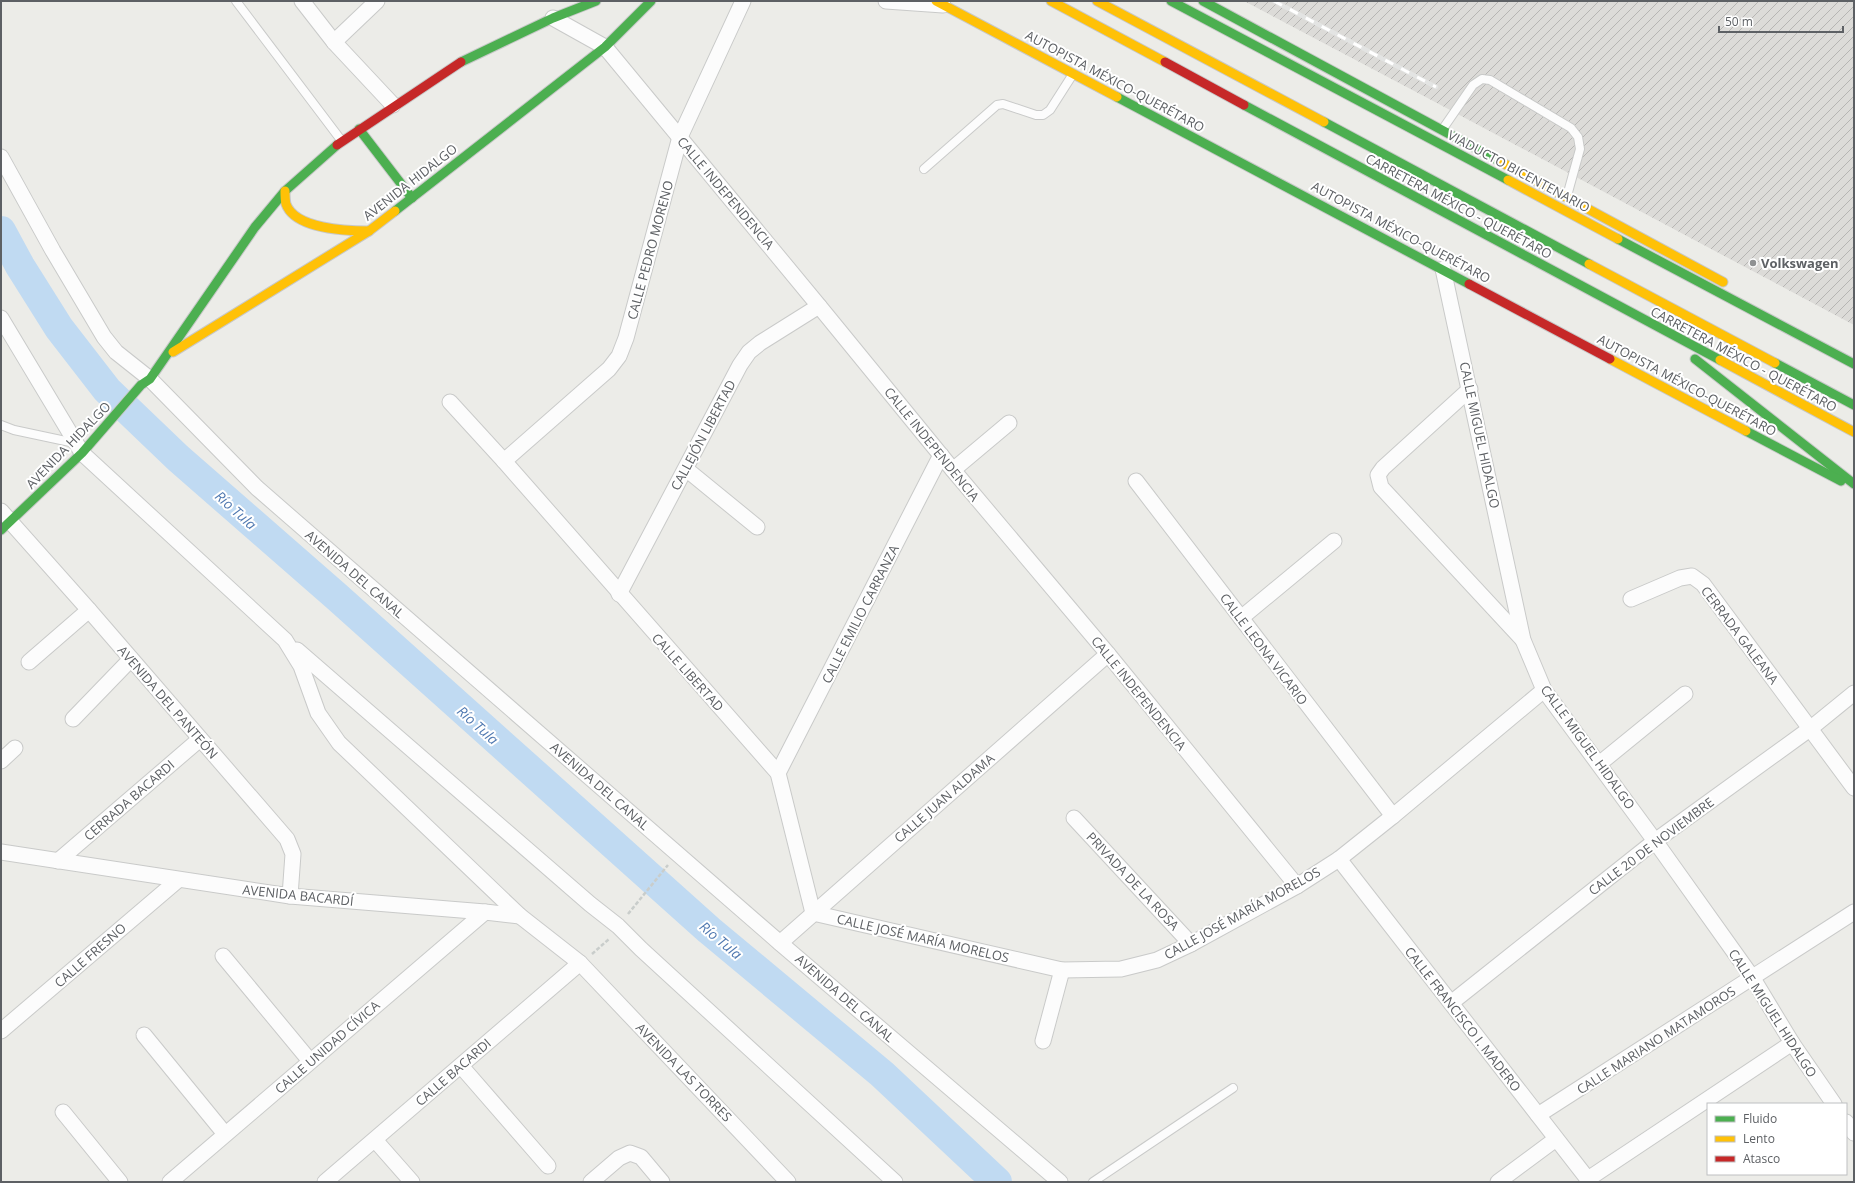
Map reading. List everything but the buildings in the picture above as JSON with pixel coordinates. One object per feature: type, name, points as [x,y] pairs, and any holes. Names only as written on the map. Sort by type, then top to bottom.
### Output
[{"type":"main road","name":"AVENIDA HIDALGO","points":[[4,521],[79,448],[96,439],[146,382],[255,227],[285,191],[309,168],[341,141],[456,64],[553,18],[596,1]]},
{"type":"main road","name":"AVENIDA HIDALGO","points":[[165,357],[369,231],[605,47],[651,1]]},
{"type":"main road","name":"CARRETERA MÉXICO - QUERÉTARO","points":[[1051,1],[1854,432]]},
{"type":"main road","name":"CARRETERA MÉXICO - QUERÉTARO","points":[[1097,1],[1854,405]]},
{"type":"main road","name":"VIADUCTO BICENTENARIO","points":[[1172,1],[1854,364]]},
{"type":"main road","points":[[1202,1],[1733,288]]},
{"type":"main road","name":"AUTOPISTA MÉXICO-QUERÉTARO","points":[[939,3],[1854,488]]},
{"type":"main road","points":[[359,129],[412,198]]},
{"type":"main road","points":[[285,191],[284,197],[286,207],[297,217],[317,225],[334,229],[369,231]]},
{"type":"main road","points":[[1649,322],[1854,484]]},
{"type":"main road","points":[[1814,384],[1854,399]]},
{"type":"street","points":[[302,1],[334,42],[393,105]]},
{"type":"street","points":[[334,42],[377,1]]},
{"type":"street","name":"CALLE PEDRO MORENO","points":[[504,461],[609,369],[619,356],[626,338],[680,138],[743,1]]},
{"type":"street","points":[[886,1],[939,3]]},
{"type":"street","name":"CALLE INDEPENDENCIA","points":[[553,18],[605,47],[820,306],[953,470],[1108,654],[1297,886]]},
{"type":"street","name":"AVENIDA DEL CANAL","points":[[1,157],[53,251],[104,337],[116,352],[146,382],[257,488],[780,943],[1060,1182]]},
{"type":"street","name":"CALLE MIGUEL HIDALGO","points":[[1443,269],[1523,640],[1544,690],[1655,841],[1752,977],[1792,1043],[1833,1103]]},
{"type":"street","name":"CALLEJÓN LIBERTAD","points":[[619,594],[740,365],[749,352],[760,343],[820,306]]},
{"type":"street","points":[[1,318],[79,448],[286,640],[578,894],[618,926],[895,1182]]},
{"type":"street","points":[[1470,389],[1383,468],[1378,475],[1381,487],[1523,640]]},
{"type":"street","name":"CALLE LIBERTAD","points":[[450,402],[504,461],[619,594],[778,773],[813,913]]},
{"type":"street","points":[[953,470],[1009,423]]},
{"type":"street","name":"CALLE EMILIO CARRANZA","points":[[778,773],[942,456]]},
{"type":"street","points":[[686,469],[757,527]]},
{"type":"street","name":"CALLE LEONA VICARIO","points":[[1136,481],[1393,816]]},
{"type":"street","name":"AVENIDA DEL PANTEÓN","points":[[4,521],[89,610],[287,839],[293,854],[290,896]]},
{"type":"street","points":[[1241,618],[1334,541]]},
{"type":"street","name":"CERRADA GALEANA","points":[[1631,600],[1680,578],[1692,576],[1703,584],[1811,728]]},
{"type":"street","points":[[29,662],[89,610]]},
{"type":"street","points":[[286,640],[301,666],[318,713],[339,743],[520,916],[580,963]]},
{"type":"street","name":"CALLE JUAN ALDAMA","points":[[780,943],[1108,654]]},
{"type":"street","points":[[73,719],[131,659]]},
{"type":"street","name":"CALLE JOSÉ MARÍA MORELOS","points":[[813,913],[1062,970],[1121,969],[1157,960],[1191,944],[1297,886],[1339,859],[1544,690]]},
{"type":"street","name":"CALLE 20 DE NOVIEMBRE","points":[[1451,1003],[1655,841],[1811,728],[1854,693]]},
{"type":"street","points":[[1599,764],[1685,694]]},
{"type":"street","points":[[1811,728],[1854,788]]},
{"type":"street","name":"CERRADA BACARDI","points":[[58,861],[200,739]]},
{"type":"street","points":[[1,761],[15,748]]},
{"type":"street","name":"PRIVADA DE LA ROSA","points":[[1074,818],[1191,944]]},
{"type":"street","name":"AVENIDA BACARDÍ","points":[[1,852],[290,896],[520,916]]},
{"type":"street","name":"CALLE FRANCISCO I. MADERO","points":[[1339,859],[1589,1181]]},
{"type":"street","name":"CALLE FRESNO","points":[[1,1031],[178,880]]},
{"type":"street","name":"CALLE UNIDAD CÍVICA","points":[[170,1182],[485,912]]},
{"type":"street","name":"CALLE MARIANO MATAMOROS","points":[[1538,1116],[1854,912]]},
{"type":"street","points":[[223,956],[310,1061]]},
{"type":"street","name":"CALLE BACARDI","points":[[325,1182],[580,963]]},
{"type":"street","name":"AVENIDA LAS TORRES","points":[[580,963],[788,1182]]},
{"type":"street","points":[[1043,1041],[1062,970]]},
{"type":"street","points":[[144,1035],[225,1134]]},
{"type":"street","points":[[1589,1181],[1792,1043]]},
{"type":"street","points":[[461,1066],[548,1166]]},
{"type":"street","points":[[63,1112],[120,1182]]},
{"type":"street","points":[[1847,1123],[1854,1133]]},
{"type":"street","points":[[1498,1182],[1556,1139]]},
{"type":"street","points":[[375,1140],[412,1182]]},
{"type":"street","points":[[590,1182],[619,1158],[630,1153],[641,1157],[662,1182]]},
{"type":"lane","points":[[236,1],[341,141]]},
{"type":"lane","points":[[924,169],[997,105],[1003,104],[1036,115],[1043,115],[1050,110],[1074,74]]},
{"type":"lane","points":[[1442,130],[1473,85],[1482,79],[1490,80],[1571,128],[1578,137],[1580,149],[1567,197]]},
{"type":"lane","points":[[1,425],[79,448]]},
{"type":"lane","points":[[1093,1182],[1233,1088]]},
{"type":"path","points":[[618,926],[672,860]]},
{"type":"path","points":[[580,963],[609,940]]},
{"type":"shaded area","points":[[1244,1],[1854,1],[1854,325],[1435,102]]},
{"type":"waterway","name":"Río Tula","points":[[1,231],[20,266],[59,328],[107,390],[178,458],[336,596],[709,930],[882,1074],[997,1182]]},
{"type":"railway","points":[[1274,1],[1436,87]]},
{"type":"traffic: fast","points":[[461,62],[553,18],[596,1]]},
{"type":"traffic: fast","points":[[395,211],[605,47],[651,1]]},
{"type":"traffic: fast","points":[[1171,1],[1508,180]]},
{"type":"traffic: fast","points":[[1203,1],[1501,162]]},
{"type":"traffic: fast","points":[[1117,97],[1469,284]]},
{"type":"traffic: fast","points":[[1244,105],[1720,360]]},
{"type":"traffic: fast","points":[[1324,122],[1589,264]]},
{"type":"traffic: fast","points":[[359,129],[412,198]]},
{"type":"traffic: fast","points":[[1,530],[82,453],[141,385],[150,379],[255,227],[285,191],[337,145]]},
{"type":"traffic: fast","points":[[1618,239],[1854,364]]},
{"type":"traffic: fast","points":[[1695,359],[1854,484]]},
{"type":"traffic: fast","points":[[1775,363],[1854,405]]},
{"type":"traffic: fast","points":[[1746,431],[1841,481]]},
{"type":"traffic: slow","points":[[936,1],[1117,97]]},
{"type":"traffic: slow","points":[[1051,1],[1165,62]]},
{"type":"traffic: slow","points":[[1097,1],[1324,122]]},
{"type":"traffic: slow","points":[[1501,162],[1723,282]]},
{"type":"traffic: slow","points":[[1508,180],[1618,239]]},
{"type":"traffic: slow","points":[[285,191],[286,204],[291,212],[310,224],[335,229],[369,231]]},
{"type":"traffic: slow","points":[[173,352],[369,231],[395,211]]},
{"type":"traffic: slow","points":[[1589,264],[1775,363]]},
{"type":"traffic: slow","points":[[1610,359],[1746,431]]},
{"type":"traffic: slow","points":[[1720,360],[1854,432]]},
{"type":"traffic: jam","points":[[337,145],[461,62]]},
{"type":"traffic: jam","points":[[1165,62],[1244,105]]},
{"type":"traffic: jam","points":[[1469,284],[1610,359]]},
{"type":"place","name":"Volkswagen","points":[[1753,263]]}]
